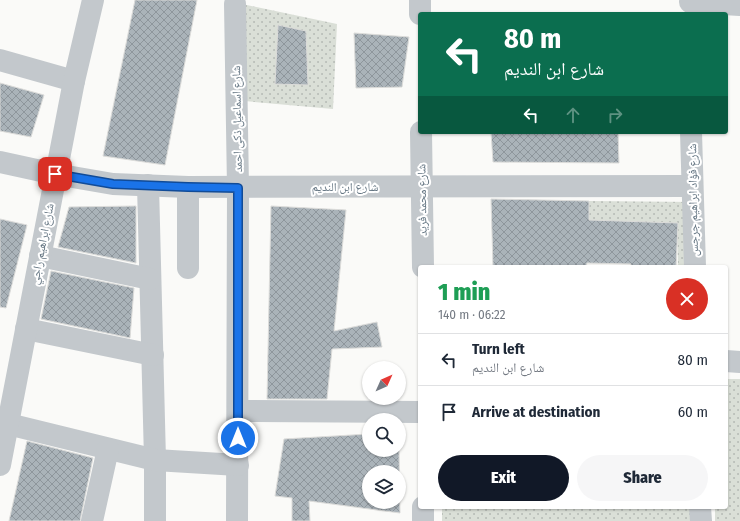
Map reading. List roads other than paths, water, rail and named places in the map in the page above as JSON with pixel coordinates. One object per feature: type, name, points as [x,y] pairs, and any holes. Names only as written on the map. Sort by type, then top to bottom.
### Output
[{"type":"street","name":"شارع ابراهيم راجي","points":[[0,465],[55,174],[74,81],[93,0]]},
{"type":"street","points":[[420,0],[420,12]]},
{"type":"street","name":"شارع اسماعيل ذكى احمد","points":[[235,4],[238,188],[237,521]]},
{"type":"street","points":[[690,5],[740,5]]},
{"type":"street","points":[[0,60],[74,81]]},
{"type":"street","name":"شارع محمد فريد","points":[[421,134],[423,265]]},
{"type":"street","name":"شارع فؤاد ابراهيم جرجس","points":[[692,134],[695,265]]},
{"type":"street","name":"شارع ابن النديم","points":[[0,162],[55,174],[113,184],[188,187],[692,186]]},
{"type":"street","points":[[148,185],[153,355],[155,521]]},
{"type":"street","points":[[188,187],[188,268]]},
{"type":"street","points":[[40,256],[150,279]]},
{"type":"street","points":[[26,329],[153,355]]},
{"type":"street","points":[[728,361],[740,362]]},
{"type":"street","points":[[238,411],[418,412]]},
{"type":"street","points":[[8,424],[155,460],[238,465]]},
{"type":"street","points":[[92,521],[108,449]]},
{"type":"street","points":[[423,509],[423,521]]},
{"type":"street","points":[[700,509],[701,521]]}]
